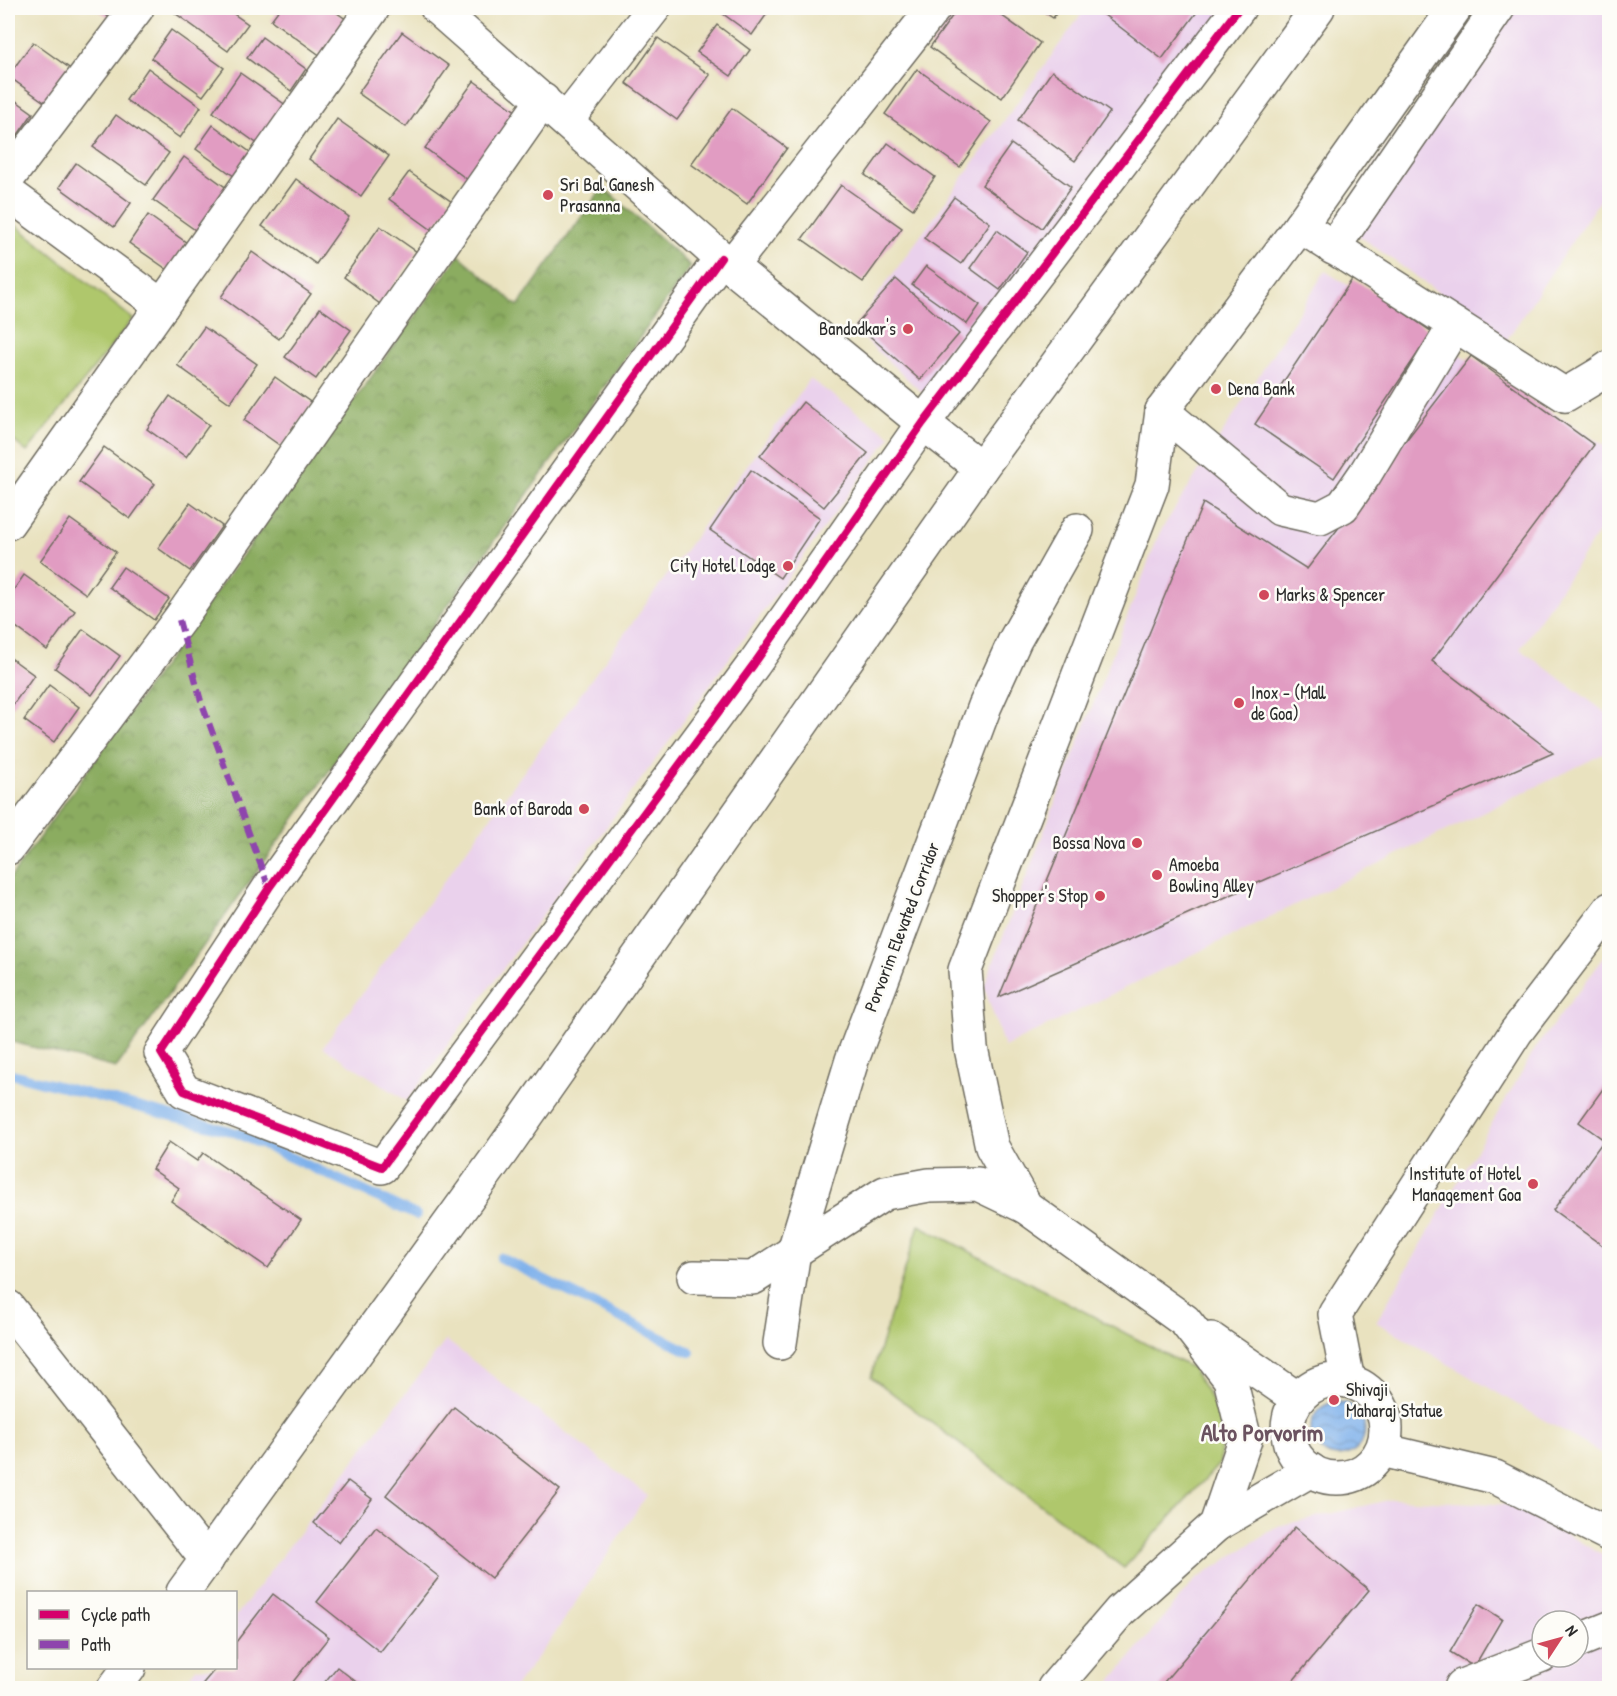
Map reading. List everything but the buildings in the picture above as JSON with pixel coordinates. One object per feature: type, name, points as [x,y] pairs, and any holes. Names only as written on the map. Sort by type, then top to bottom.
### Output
[{"type":"main road","points":[[8,178],[137,8]]},
{"type":"main road","points":[[10,513],[162,306],[373,8]]},
{"type":"main road","points":[[437,8],[726,262],[981,468]]},
{"type":"main road","points":[[8,848],[179,620],[554,110],[654,8]]},
{"type":"main road","points":[[934,8],[726,262],[269,888],[161,1053],[184,1091],[382,1167],[754,664],[923,423],[1239,8]]},
{"type":"main road","points":[[184,1591],[502,1151],[981,468],[1318,8]]},
{"type":"main road","points":[[1026,1207],[992,1147],[971,1048],[965,970],[1152,485],[1162,411],[1300,226],[1455,8]]},
{"type":"main road","points":[[1333,248],[1498,8]]},
{"type":"main road","points":[[8,193],[162,306]]},
{"type":"main road","points":[[1300,226],[1565,395],[1610,367]]},
{"type":"main road","points":[[1162,411],[1280,509],[1320,518],[1343,506],[1365,474],[1455,325]]},
{"type":"main road","name":"Porvorim Elevated Corridor","points":[[780,1343],[794,1251],[852,1060],[985,706],[1015,640],[1077,530]]},
{"type":"main road","points":[[1348,1381],[1335,1314],[1516,1032],[1610,909]]},
{"type":"main road","points":[[694,1277],[753,1278],[885,1193],[929,1185],[978,1184],[1026,1207],[1298,1399]]},
{"type":"main road","points":[[8,1307],[207,1560]]},
{"type":"main road","points":[[1185,1321],[1230,1379],[1245,1440],[1216,1526]]},
{"type":"main road","points":[[1334,1380],[1348,1381],[1362,1386],[1373,1395],[1382,1407],[1386,1421],[1386,1436],[1382,1450],[1373,1464],[1359,1473],[1343,1478],[1326,1477],[1311,1470],[1298,1460],[1291,1445],[1288,1429],[1291,1413],[1298,1399],[1308,1389],[1321,1382],[1334,1380]]},
{"type":"main road","points":[[1382,1450],[1495,1477],[1610,1535]]},
{"type":"main road","points":[[1054,1689],[1120,1611],[1216,1526],[1311,1470]]},
{"type":"main road","points":[[1590,1636],[1610,1628]]},
{"type":"main road","points":[[1461,1689],[1462,1686],[1530,1660]]},
{"type":"main road","points":[[114,1689],[128,1669]]},
{"type":"shaded area","points":[[1086,8],[1227,8],[941,410],[853,329]]},
{"type":"shaded area","points":[[1485,8],[1609,8],[1609,186],[1506,341],[1336,219]]},
{"type":"shaded area","points":[[1325,271],[1609,448],[1609,517],[1520,649],[1609,715],[1609,751],[1004,1047],[984,986],[1160,532]]},
{"type":"shaded area","points":[[810,379],[891,436],[407,1101],[323,1047]]},
{"type":"shaded area","name":"Institute of Hotel Management Goa","points":[[1609,951],[1609,1458],[1376,1322],[1537,1046]]},
{"type":"shaded area","points":[[446,1340],[647,1495],[550,1641],[514,1688],[180,1688],[195,1669],[237,1669],[237,1615]]},
{"type":"shaded area","points":[[1393,1499],[1513,1505],[1609,1558],[1609,1688],[1105,1688],[1194,1581],[1278,1526]]},
{"type":"green space","points":[[603,187],[691,266],[116,1068],[8,1041],[8,881],[459,255],[518,306]]},
{"type":"green space","points":[[8,219],[133,319],[27,452],[8,436]]},
{"type":"green space","points":[[919,1225],[1192,1368],[1222,1417],[1220,1463],[1124,1568],[871,1377]]},
{"type":"water","points":[[1338,1402],[1348,1404],[1357,1410],[1363,1419],[1365,1429],[1363,1439],[1357,1448],[1348,1454],[1338,1456],[1328,1454],[1319,1448],[1313,1439],[1311,1429],[1313,1419],[1319,1410],[1328,1404]]},
{"type":"waterway","points":[[8,1073],[237,1133],[416,1215]]},
{"type":"waterway","points":[[501,1258],[690,1352]]},
{"type":"marked path","points":[[179,620],[201,701],[269,888]]},
{"type":"cycle path","points":[[721,258],[269,888],[161,1053],[184,1091],[382,1167],[754,664],[923,423],[1239,8]]},
{"type":"place","name":"Sri Bal Ganesh Prasanna","points":[[548,195]]},
{"type":"place","name":"Bandodkar's","points":[[908,329]]},
{"type":"place","name":"Dena Bank","points":[[1216,389]]},
{"type":"place","name":"City Hotel Lodge","points":[[788,566]]},
{"type":"place","name":"Marks & Spencer","points":[[1264,595]]},
{"type":"place","name":"Inox - (Mall de Goa)","points":[[1239,703]]},
{"type":"place","name":"Bank of Baroda","points":[[584,809]]},
{"type":"place","name":"Bossa Nova","points":[[1137,843]]},
{"type":"place","name":"Amoeba Bowling Alley","points":[[1157,875]]},
{"type":"place","name":"Shopper's Stop","points":[[1100,896]]},
{"type":"place","name":"Institute of Hotel Management Goa","points":[[1533,1184]]},
{"type":"place","name":"Shivaji Maharaj Statue","points":[[1334,1400]]},
{"type":"district","name":"Alto Porvorim","points":[[1262,1433]]}]
